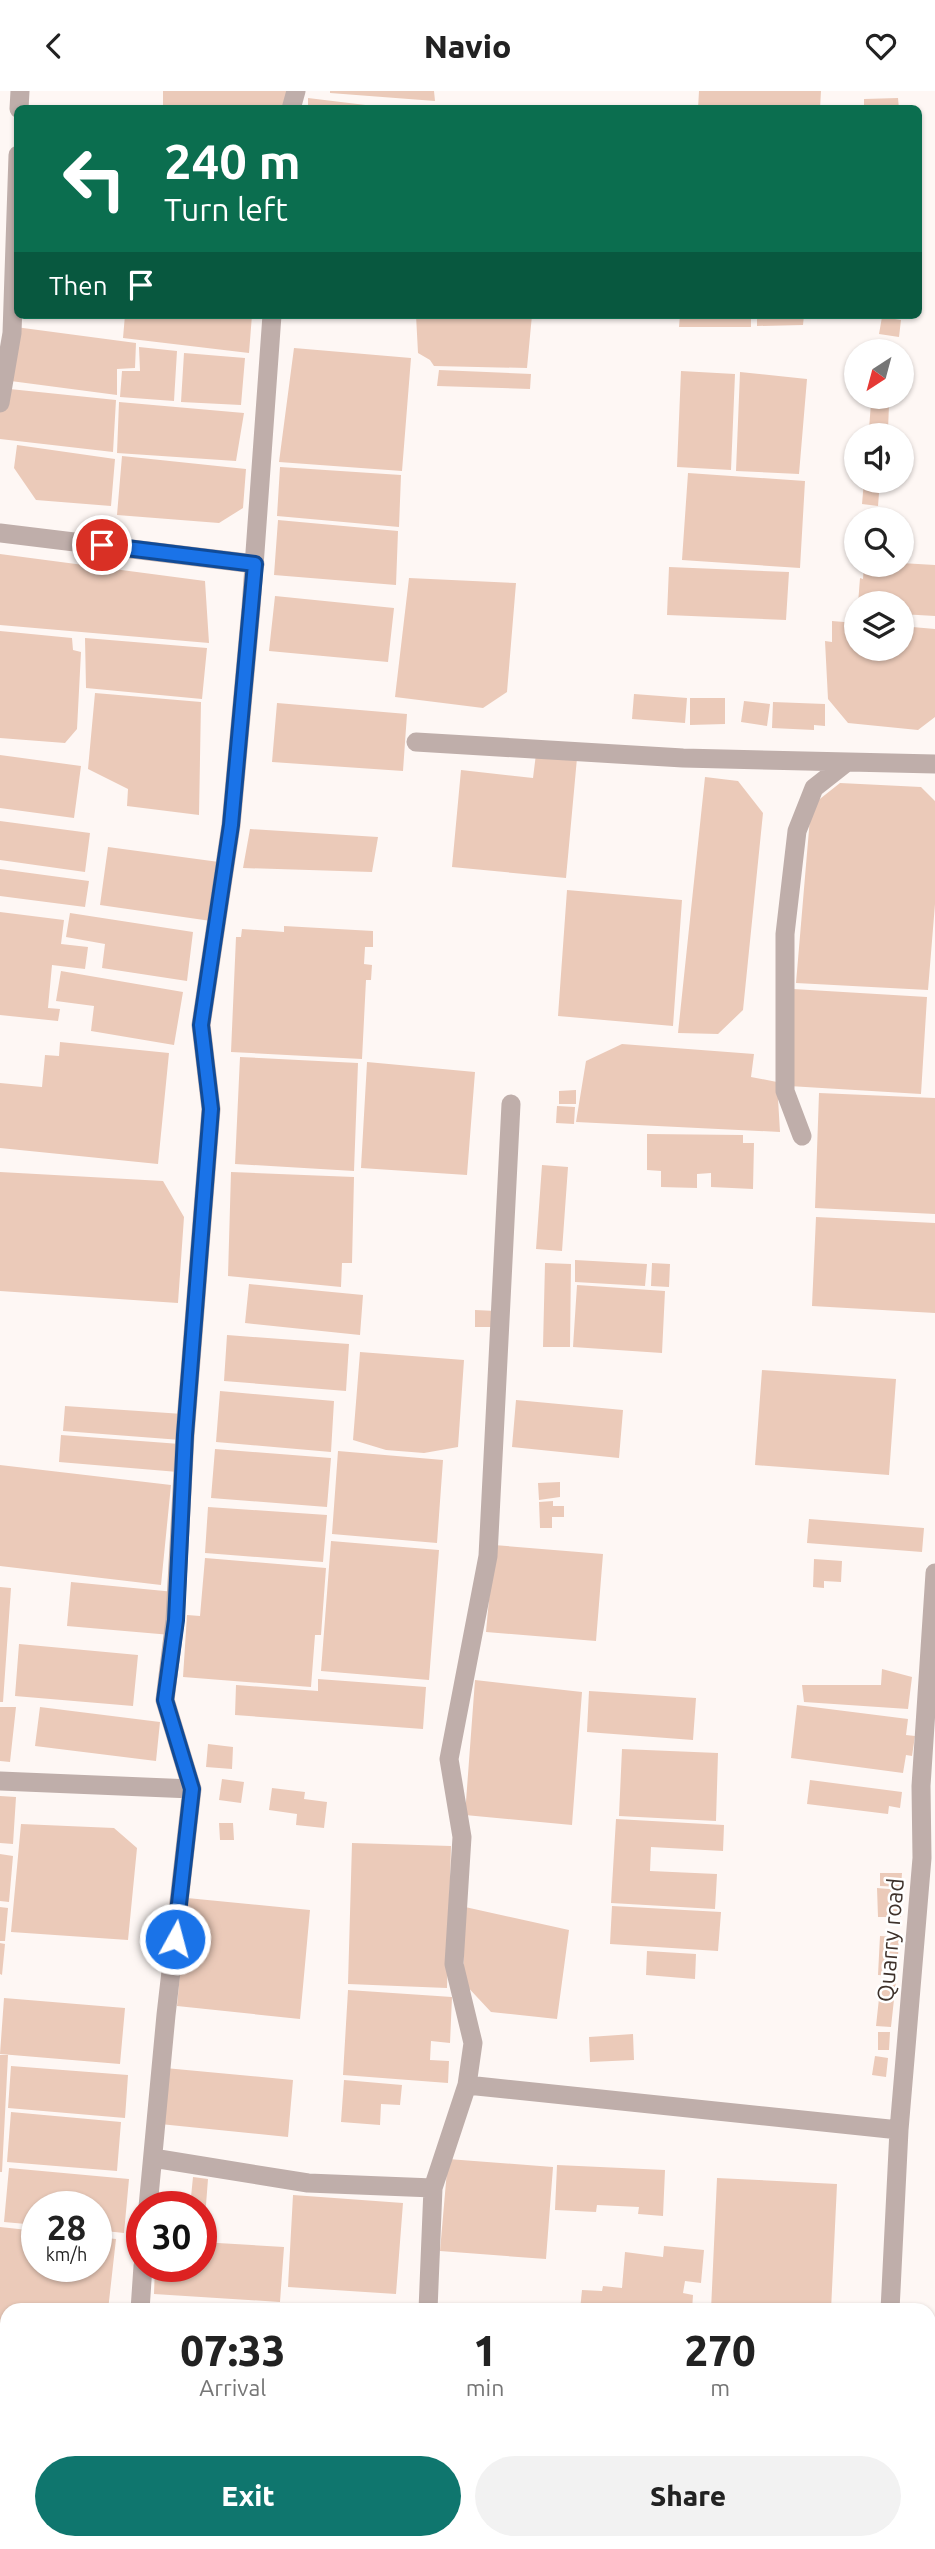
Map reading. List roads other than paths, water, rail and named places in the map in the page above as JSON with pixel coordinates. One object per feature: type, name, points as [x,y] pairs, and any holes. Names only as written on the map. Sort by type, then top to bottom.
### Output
[{"type":"street","points":[[0,403],[12,333],[14,274]]},
{"type":"street","points":[[150,2191],[192,1789],[165,1700],[176,1620],[185,1435],[211,1109],[201,1025],[231,825],[255,564],[272,319]]},
{"type":"street","points":[[0,533],[255,564]]},
{"type":"street","points":[[416,742],[683,758],[935,764]]},
{"type":"street","points":[[802,1136],[785,1091],[785,934],[795,844],[797,831],[814,788],[847,762]]},
{"type":"street","points":[[428,2303],[433,2188],[467,2085],[473,2043],[454,1964],[461,1837],[449,1759],[488,1556],[511,1104]]},
{"type":"street","name":"Quarry road","points":[[890,2303],[899,2130],[922,1858],[921,1786],[935,1573]]},
{"type":"street","points":[[0,1781],[192,1789]]},
{"type":"street","points":[[467,2085],[899,2130]]},
{"type":"street","points":[[153,2158],[307,2183],[433,2188]]},
{"type":"street","points":[[141,2303],[143,2282]]}]
